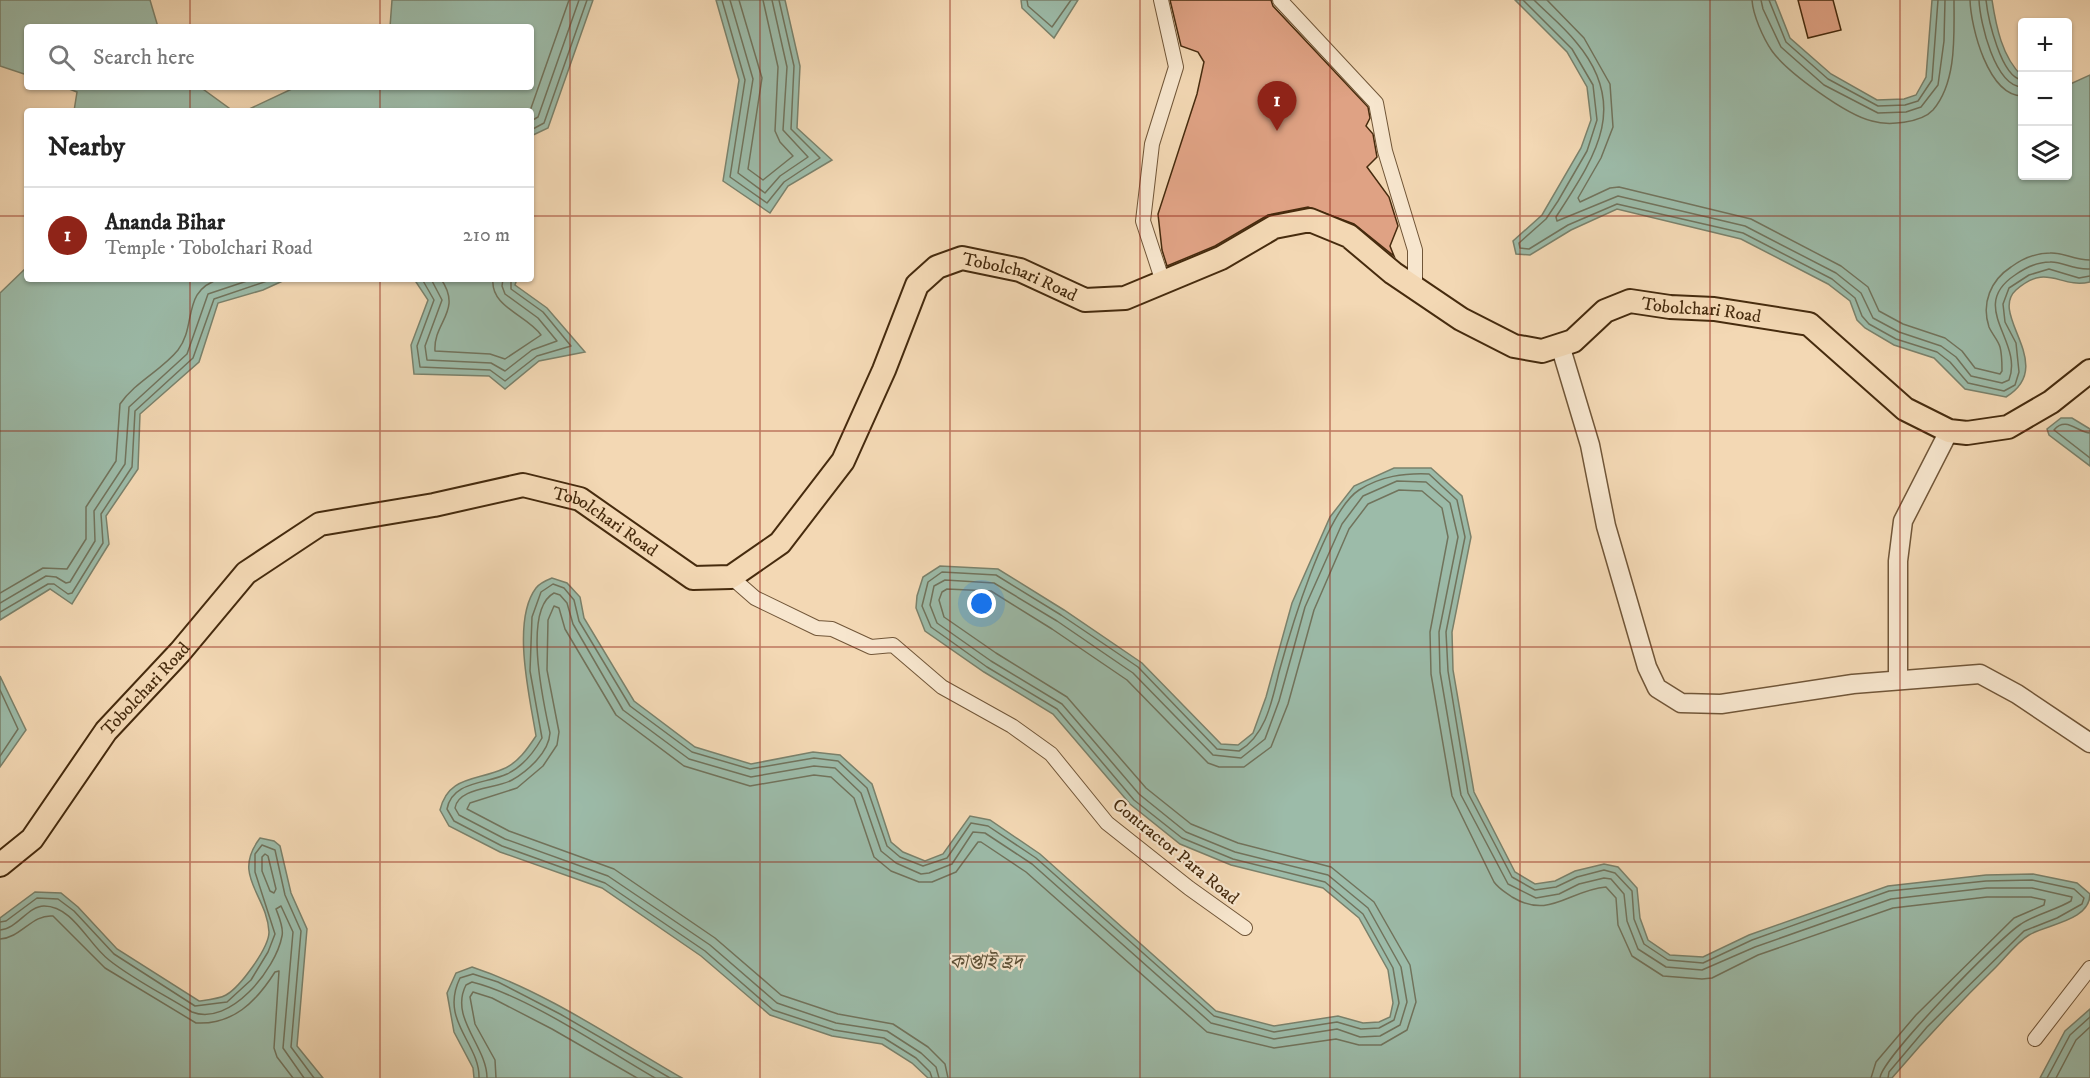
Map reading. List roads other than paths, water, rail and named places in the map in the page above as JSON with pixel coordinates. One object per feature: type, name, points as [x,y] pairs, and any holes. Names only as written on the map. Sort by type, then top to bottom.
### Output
[{"type":"main road","name":"Tobolchari Road","points":[[0,865],[32,839],[106,731],[180,652],[246,573],[320,524],[434,505],[524,485],[580,499],[693,578],[731,578],[780,543],[843,460],[884,370],[917,285],[937,267],[962,258],[1020,270],[1085,300],[1125,298],[1221,258],[1275,227],[1310,220],[1349,236],[1415,288],[1461,319],[1514,346],[1542,351],[1573,340],[1605,311],[1630,301],[1670,308],[1714,309],[1809,324],[1905,409],[1949,431],[1967,433],[2008,427],[2051,402],[2090,372]]},
{"type":"street","points":[[1161,0],[1176,67],[1152,144],[1143,220],[1163,282]]},
{"type":"street","points":[[1280,0],[1376,103],[1385,151],[1415,250],[1415,288]]},
{"type":"street","points":[[1560,345],[1590,445],[1606,526],[1647,667],[1657,688],[1682,703],[1721,705],[1853,684],[1980,674],[2017,694],[2090,743]]},
{"type":"street","points":[[1898,680],[1898,561],[1903,521],[1949,431]]},
{"type":"street","name":"Contractor Para Road","points":[[731,578],[755,598],[817,628],[832,629],[871,647],[894,645],[942,687],[1012,726],[1051,754],[1107,823],[1188,888],[1245,928]]},
{"type":"street","points":[[2036,1039],[2090,968]]},
{"type":"water","points":[[0,0],[150,0],[157,24],[24,24],[24,74],[0,66]]},
{"type":"water","points":[[392,0],[593,0],[548,128],[534,135],[534,108],[251,108],[290,90],[534,90],[534,24],[390,24]]},
{"type":"water","points":[[716,0],[785,0],[800,66],[797,128],[832,160],[788,186],[770,213],[723,181],[739,80]]},
{"type":"water","points":[[1021,0],[1078,0],[1054,38],[1022,8]]},
{"type":"water","points":[[1515,0],[1775,0],[1790,38],[1831,74],[1877,100],[1904,99],[1916,95],[1926,77],[1932,0],[1992,0],[2005,50],[2018,71],[2018,180],[2072,180],[2072,83],[2090,75],[2090,282],[2070,282],[2045,277],[2027,282],[2016,290],[2010,300],[2010,313],[2025,356],[2026,370],[2020,384],[2006,397],[1965,389],[1934,358],[1894,345],[1865,328],[1857,320],[1850,301],[1828,284],[1741,239],[1617,209],[1571,230],[1530,255],[1516,254],[1513,241],[1542,215],[1581,148],[1591,120],[1587,87],[1567,52]]},
{"type":"water","points":[[72,90],[204,90],[229,108],[74,108],[77,92]]},
{"type":"water","points":[[24,270],[24,282],[280,282],[263,290],[218,303],[199,362],[140,414],[138,469],[106,516],[109,544],[72,604],[50,589],[0,620],[0,293]]},
{"type":"water","points":[[416,282],[516,282],[515,285],[547,308],[585,352],[539,361],[505,389],[489,376],[414,374],[411,345],[428,300]]},
{"type":"water","points":[[2061,418],[2072,418],[2090,429],[2090,466],[2049,435],[2047,429]]},
{"type":"water","name":"কাপ্তাই হ্রদ","points":[[1394,468],[1431,468],[1462,496],[1471,537],[1452,632],[1453,670],[1474,792],[1515,872],[1535,884],[1555,881],[1575,871],[1604,864],[1618,867],[1637,888],[1640,918],[1648,940],[1670,955],[1703,957],[1749,935],[1888,886],[1986,875],[2033,874],[2077,883],[2090,894],[2088,903],[2075,916],[2037,931],[2020,942],[1943,1021],[1892,1078],[928,1078],[912,1063],[882,1044],[832,1036],[770,1015],[701,956],[602,888],[500,852],[449,826],[440,810],[449,791],[456,785],[493,773],[513,763],[536,736],[523,639],[529,602],[536,588],[552,578],[567,583],[580,597],[584,618],[634,701],[695,747],[751,764],[813,752],[840,755],[872,784],[891,842],[903,852],[925,861],[943,854],[970,816],[990,820],[1040,854],[1216,1011],[1274,1026],[1338,1016],[1363,1023],[1379,1022],[1390,1017],[1393,1003],[1388,970],[1359,918],[1323,888],[1231,865],[1180,844],[1130,804],[1053,714],[984,672],[925,631],[916,608],[923,577],[940,566],[998,569],[1142,663],[1221,744],[1238,745],[1253,733],[1266,697],[1292,603],[1330,517],[1354,486]]},
{"type":"water","points":[[0,676],[26,730],[0,767]]},
{"type":"water","points":[[260,838],[274,841],[280,846],[291,893],[307,929],[297,1046],[323,1078],[0,1078],[0,918],[35,892],[61,893],[78,907],[117,949],[199,1001],[220,997],[232,991],[246,976],[268,939],[267,919],[253,885],[249,863],[252,851]]},
{"type":"water","points":[[472,967],[527,989],[682,1078],[474,1078],[473,1068],[454,1032],[447,993],[456,973]]},
{"type":"water","points":[[2090,1009],[2090,1078],[2040,1078],[2065,1031]]},
{"type":"place","name":"Ananda Bihar","points":[[1277,131]]}]
